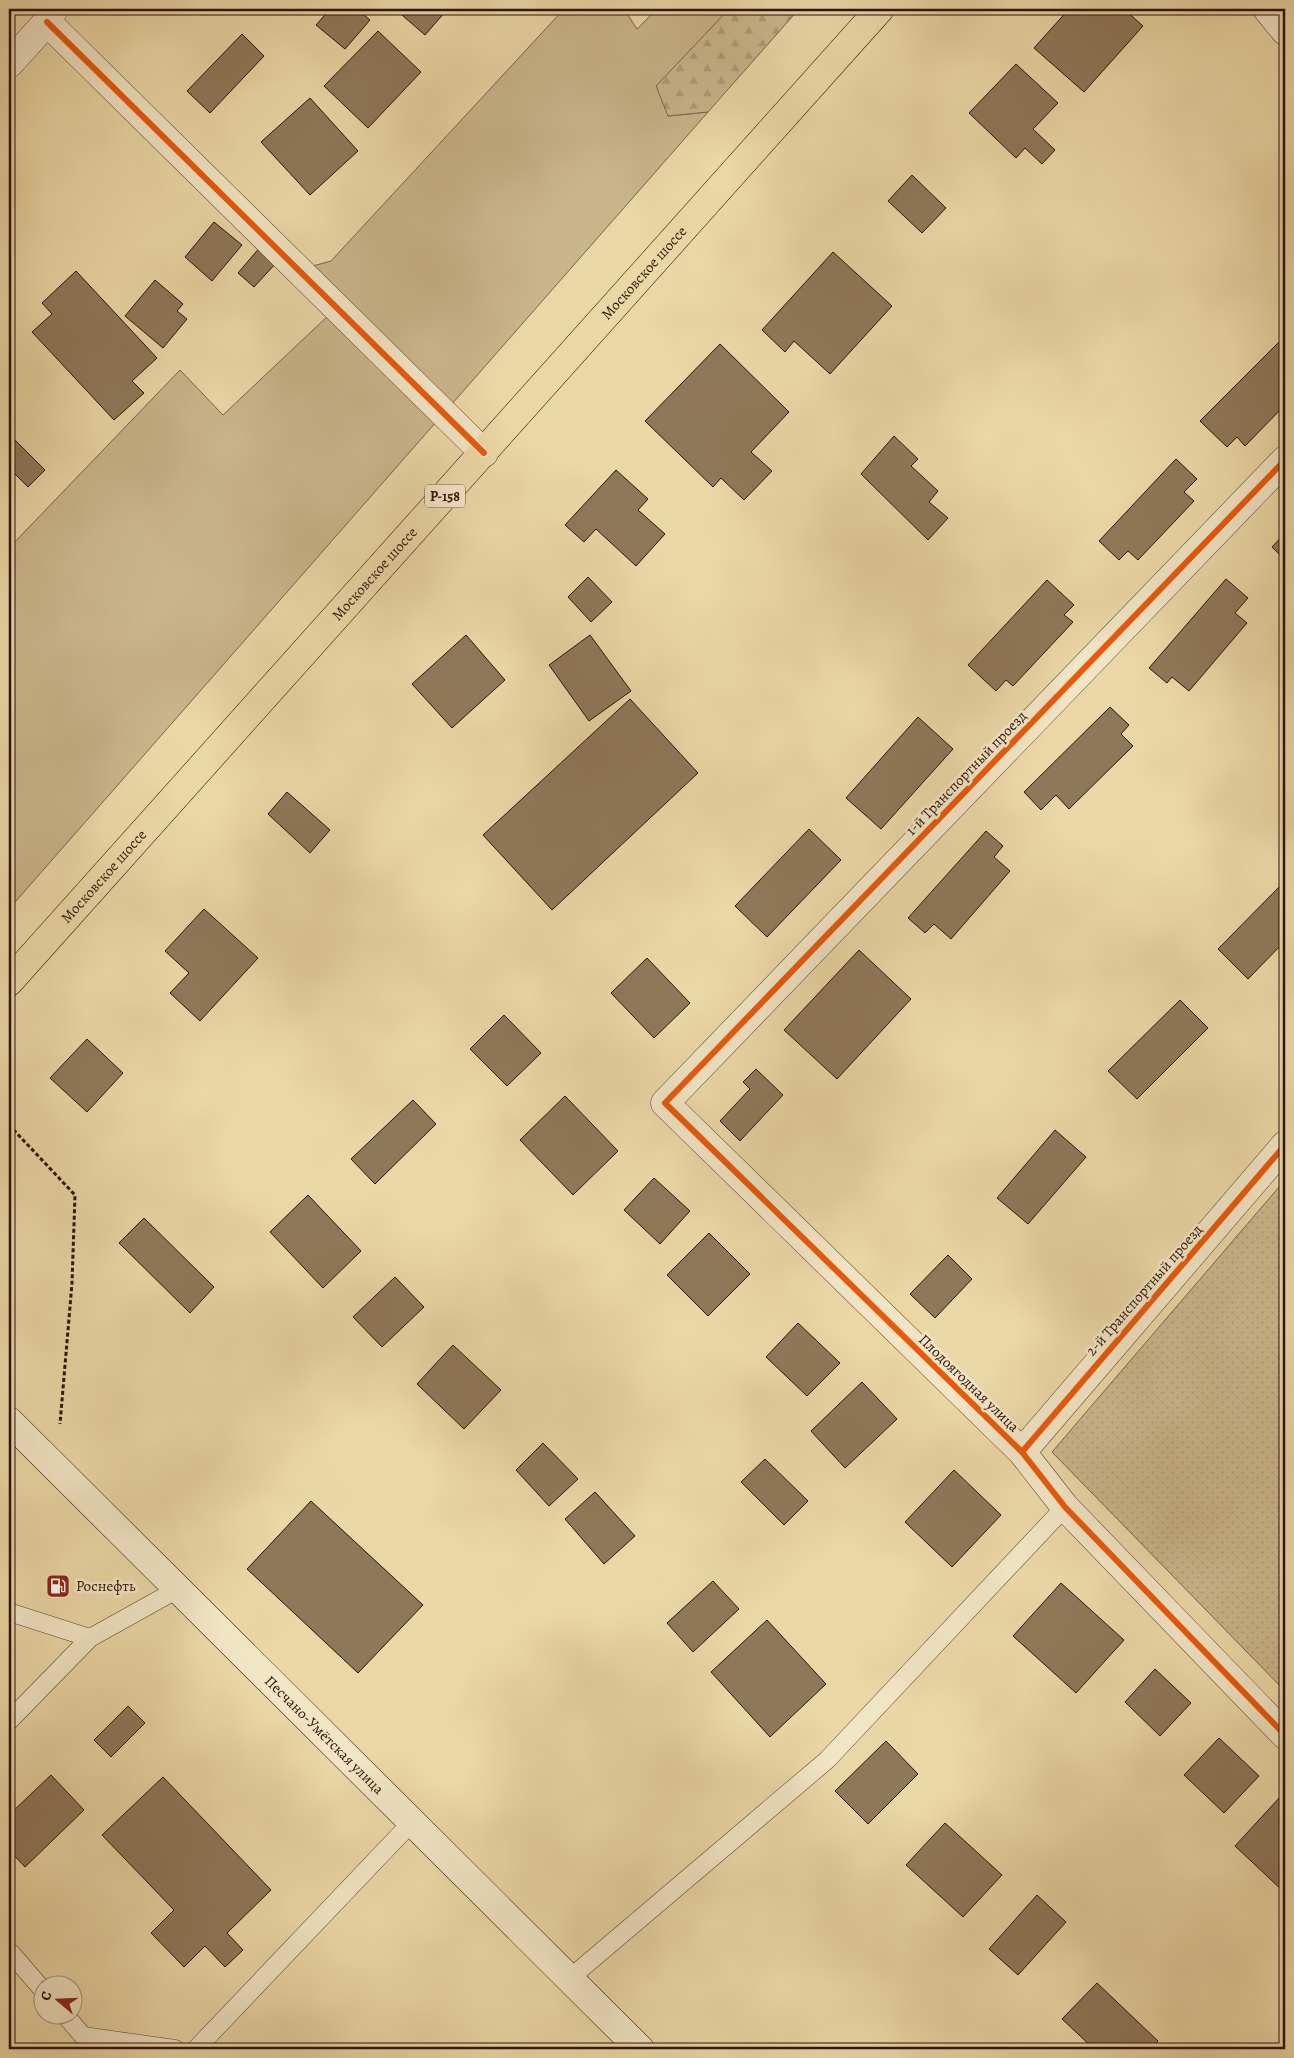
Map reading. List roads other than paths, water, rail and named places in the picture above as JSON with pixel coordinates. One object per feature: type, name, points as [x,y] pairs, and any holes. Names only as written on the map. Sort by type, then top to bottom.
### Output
[{"type":"main road","name":"Московское шоссе","points":[[9,982],[880,9]]},
{"type":"street","points":[[1267,9],[1285,31]]},
{"type":"street","points":[[9,64],[51,16],[484,453]]},
{"type":"street","name":"1-й Транспортный проезд","points":[[665,1103],[1285,460]]},
{"type":"street","name":"Плодоягодная улица","points":[[665,1103],[1022,1452],[1065,1507],[1285,1735]]},
{"type":"street","name":"2-й Транспортный проезд","points":[[1022,1452],[1285,1145]]},
{"type":"street","name":"Песчано-Умётская улица","points":[[11,1427],[56,1467],[640,2049]]},
{"type":"lane","points":[[569,1979],[827,1760],[1065,1507]]},
{"type":"lane","points":[[9,1721],[90,1638],[178,1589]]},
{"type":"lane","points":[[9,1612],[90,1638]]},
{"type":"lane","points":[[196,2049],[412,1822]]},
{"type":"lane","points":[[11,1953],[32,1977]]},
{"type":"lane","points":[[74,2026],[83,2036],[175,2049]]},
{"type":"place","name":"Роснефть","points":[[58,1586]]}]
